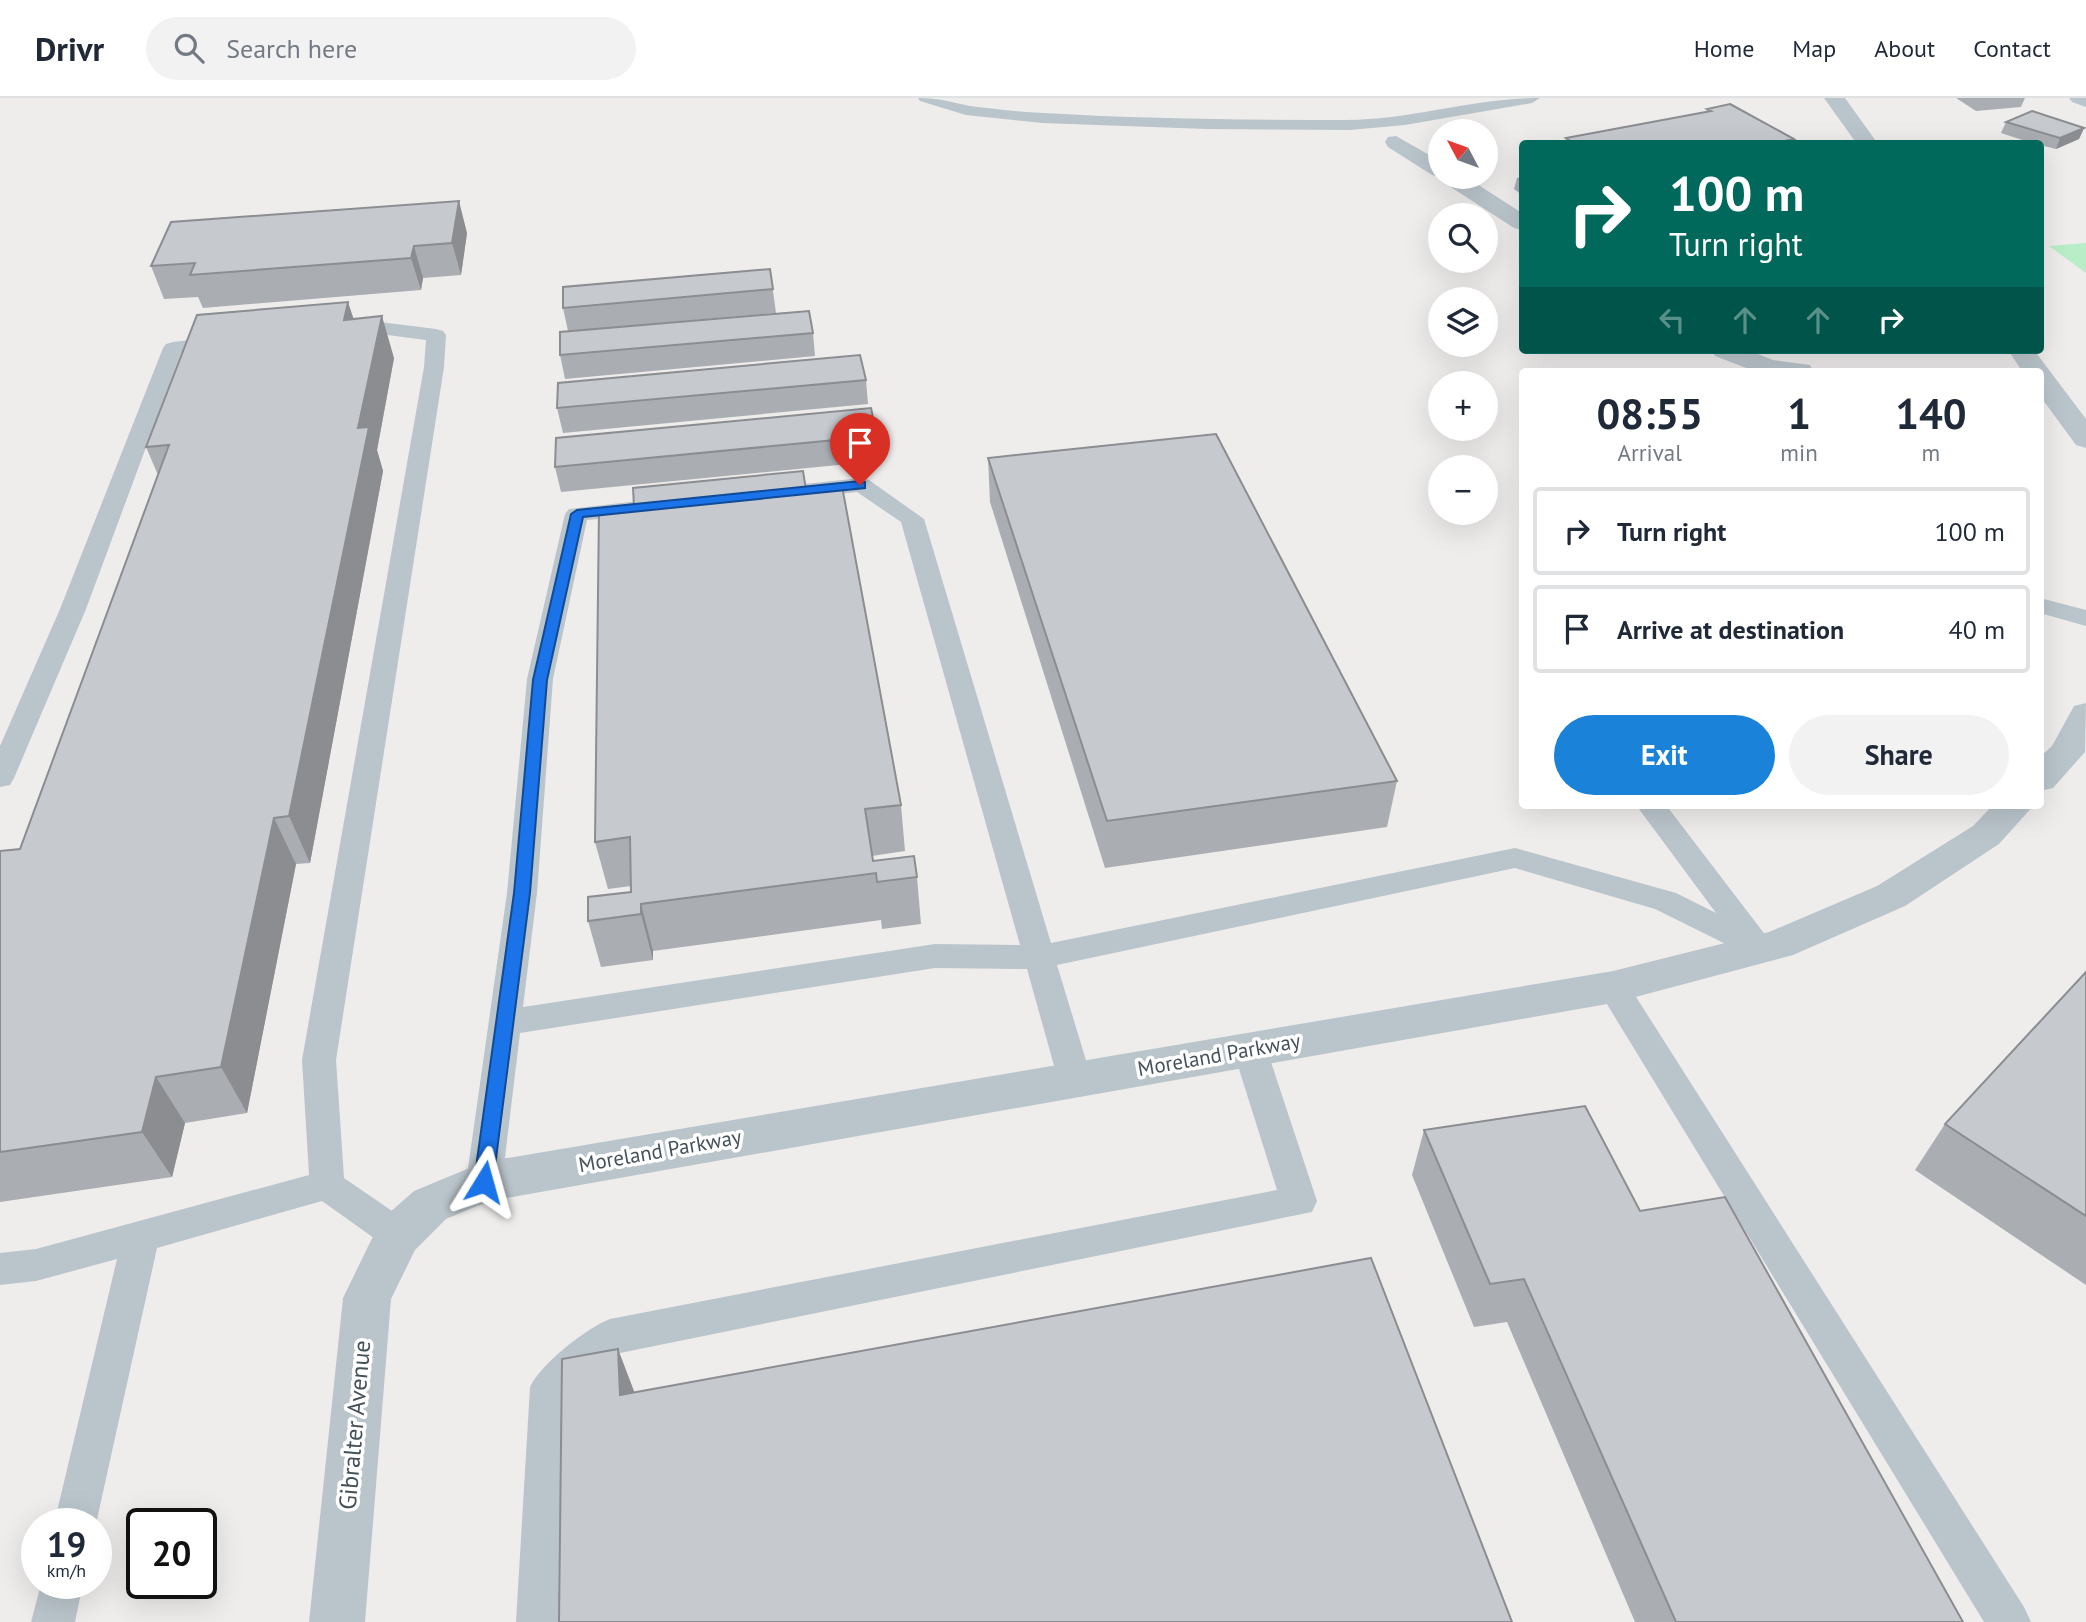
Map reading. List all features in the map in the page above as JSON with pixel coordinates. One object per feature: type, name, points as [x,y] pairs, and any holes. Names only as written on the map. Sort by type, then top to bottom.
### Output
[{"type":"street","points":[[1834,98],[1865,140]]},
{"type":"street","points":[[2080,98],[2086,101]]},
{"type":"street","points":[[1396,142],[1428,162]]},
{"type":"street","points":[[1470,189],[1519,221]]},
{"type":"street","points":[[1734,354],[1776,368]]},
{"type":"street","points":[[2044,386],[2086,439]]},
{"type":"street","points":[[2044,775],[2067,752],[2086,713]]},
{"type":"street","name":"Moreland Parkway","points":[[398,1235],[430,1205],[484,1182],[1613,986],[1779,944],[1891,897],[1986,835],[2011,809]]},
{"type":"street","name":"Gibralter Avenue","points":[[337,1622],[367,1298],[398,1235]]},
{"type":"lane","points":[[926,98],[966,110],[1042,118],[1324,125],[1405,120],[1513,99],[1532,98]]},
{"type":"lane","points":[[323,331],[364,326],[436,335],[434,367],[386,667],[319,1060],[327,1185]]},
{"type":"lane","points":[[0,778],[74,609],[173,348],[241,340]]},
{"type":"lane","points":[[780,493],[860,485],[912,519],[1076,1080]]},
{"type":"lane","points":[[484,1182],[522,893],[540,680],[577,514],[672,504]]},
{"type":"lane","points":[[2044,606],[2086,618]]},
{"type":"lane","points":[[1653,809],[1760,949]]},
{"type":"lane","points":[[504,1023],[935,956],[1040,957],[1515,858],[1665,901],[1760,949]]},
{"type":"lane","points":[[1613,986],[2009,1622]]},
{"type":"lane","points":[[538,1622],[550,1387],[610,1337],[1299,1201],[1250,1050]]},
{"type":"lane","points":[[327,1185],[398,1235]]},
{"type":"lane","points":[[0,1269],[36,1265],[327,1185]]},
{"type":"lane","points":[[79,1508],[141,1236]]},
{"type":"lane","points":[[53,1622],[58,1599]]},
{"type":"green space","points":[[2086,243],[2086,273],[2049,246]]},
{"type":"building","points":[[1730,104],[1794,139],[1566,138],[1711,111],[1707,109]]},
{"type":"building","points":[[2032,111],[2084,128],[2060,138],[2006,122]]},
{"type":"building","points":[[459,201],[452,243],[414,246],[411,258],[190,275],[195,263],[151,266],[171,222]]},
{"type":"building","points":[[770,269],[773,289],[563,308],[563,287]]},
{"type":"building","points":[[348,302],[344,320],[382,316],[358,428],[369,427],[289,816],[274,818],[221,1067],[156,1077],[142,1132],[0,1152],[0,851],[20,849],[169,445],[146,447],[197,315]]},
{"type":"building","points":[[809,311],[813,333],[560,355],[560,332]]},
{"type":"building","points":[[860,355],[866,380],[557,408],[558,383]]},
{"type":"building","points":[[871,408],[877,436],[555,467],[556,438]]},
{"type":"building","points":[[1216,434],[1397,781],[1107,821],[988,458]]},
{"type":"building","points":[[803,471],[806,490],[842,486],[901,805],[865,809],[873,861],[914,856],[917,877],[877,882],[876,873],[641,904],[641,914],[588,921],[588,897],[631,892],[630,837],[595,842],[599,510],[634,506],[633,488]]},
{"type":"building","points":[[2086,972],[2086,1216],[1945,1124]]},
{"type":"building","points":[[1585,1106],[1640,1211],[1725,1197],[1963,1622],[1676,1622],[1524,1279],[1490,1284],[1424,1130]]},
{"type":"building","points":[[1371,1258],[1512,1622],[559,1622],[562,1359],[618,1349],[620,1395]]},
{"type":"route","points":[[484,1182],[522,893],[540,680],[577,514],[860,485]]}]
